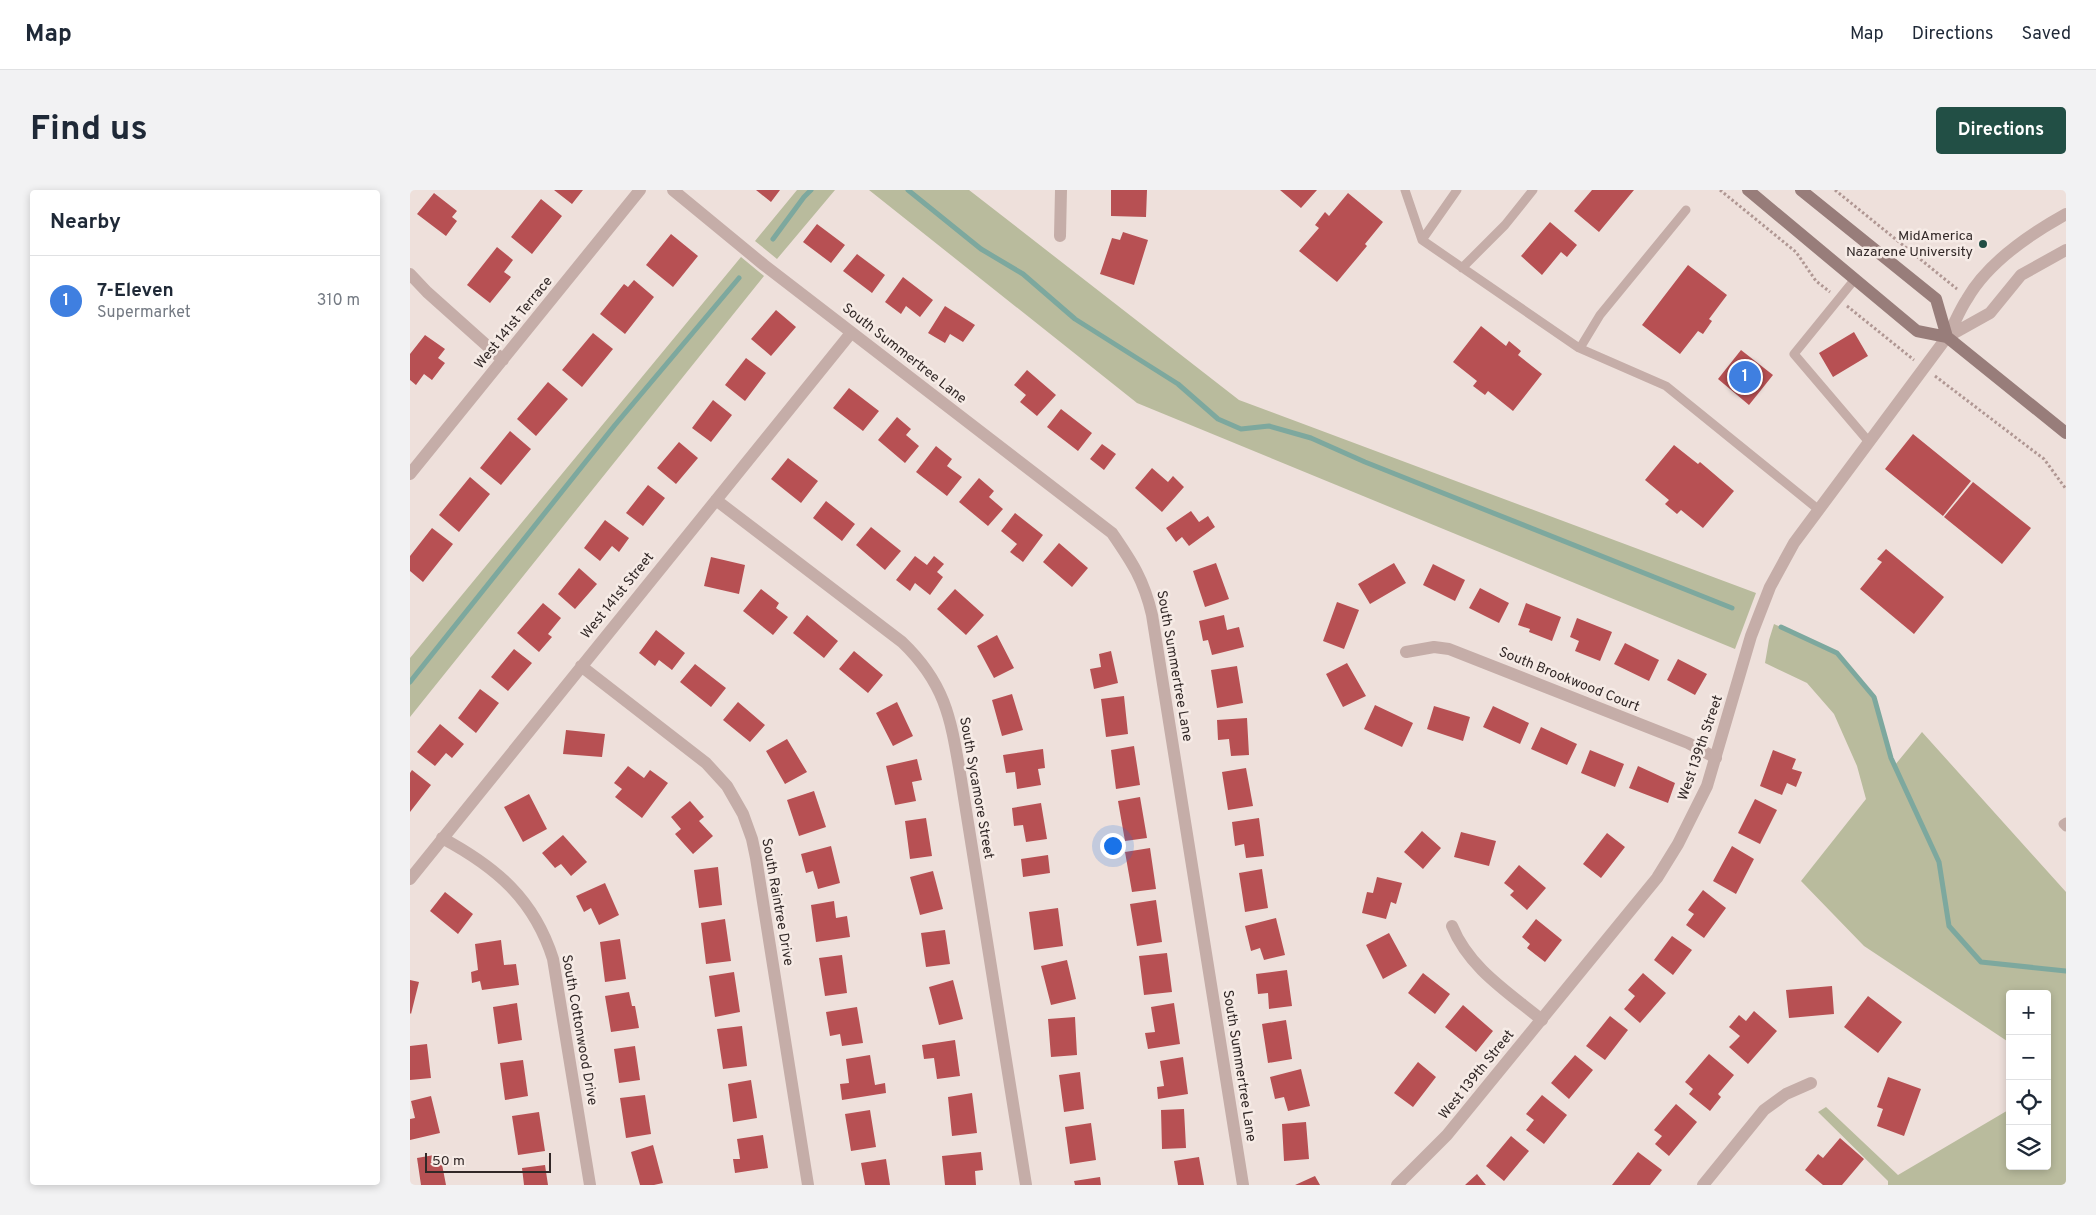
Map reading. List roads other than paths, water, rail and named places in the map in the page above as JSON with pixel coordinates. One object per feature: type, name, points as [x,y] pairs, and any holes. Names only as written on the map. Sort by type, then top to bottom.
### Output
[{"type":"main road","points":[[1748,190],[1918,331],[1947,337],[2066,433]]},
{"type":"main road","points":[[1801,190],[1936,299],[1947,337]]},
{"type":"street","name":"West 141st Terrace","points":[[410,474],[640,190]]},
{"type":"street","name":"South Summertree Lane","points":[[673,190],[764,265],[1112,533],[1136,567],[1147,594],[1152,615],[1243,1185]]},
{"type":"street","points":[[1060,236],[1061,190]]},
{"type":"street","name":"West 139th Street","points":[[1397,1185],[1447,1135],[1657,878],[1678,844],[1698,805],[1716,758],[1751,636],[1770,587],[1794,543],[1947,337],[1967,298],[1996,262],[2038,229],[2066,214]]},
{"type":"street","points":[[1947,337],[1990,313],[2022,275],[2066,250]]},
{"type":"street","points":[[410,274],[427,292],[503,360]]},
{"type":"street","name":"West 141st Street","points":[[410,879],[851,332]]},
{"type":"street","name":"South Sycamore Street","points":[[716,500],[902,642],[916,656],[934,680],[944,700],[951,724],[961,779],[1026,1185]]},
{"type":"street","name":"South Brookwood Court","points":[[1406,652],[1434,648],[1456,652],[1688,743],[1716,758]]},
{"type":"street","name":"South Raintree Drive","points":[[581,666],[706,763],[727,786],[743,814],[756,858],[808,1185]]},
{"type":"street","name":"South Cottonwood Drive","points":[[442,838],[465,850],[510,885],[525,902],[542,927],[553,959],[590,1185]]},
{"type":"street","points":[[1452,926],[1458,942],[1470,959],[1542,1020]]},
{"type":"street","points":[[1703,1185],[1764,1110],[1786,1094],[1811,1083]]},
{"type":"lane","points":[[1405,190],[1422,240],[1580,348],[1666,386],[1819,510]]},
{"type":"lane","points":[[1422,240],[1457,190]]},
{"type":"lane","points":[[1462,268],[1504,225],[1533,190]]},
{"type":"lane","points":[[1580,348],[1600,315],[1686,210]]},
{"type":"lane","points":[[1855,279],[1794,354],[1870,442]]},
{"type":"lane","points":[[2066,822],[2063,824],[2066,827]]},
{"type":"waterway","points":[[773,239],[811,190]]},
{"type":"waterway","points":[[908,190],[981,249],[1023,274],[1075,319],[1178,384],[1218,419],[1241,429],[1269,426],[1311,438],[1365,462],[1732,608]]},
{"type":"waterway","points":[[410,682],[615,425],[739,278]]},
{"type":"waterway","points":[[1781,627],[1837,653],[1874,697],[1891,758],[1939,862],[1949,926],[1981,962],[2066,971]]},
{"type":"place","name":"MidAmerica Nazarene University","points":[[1983,244]]},
{"type":"place","name":"7-Eleven","points":[[1745,377]]}]
